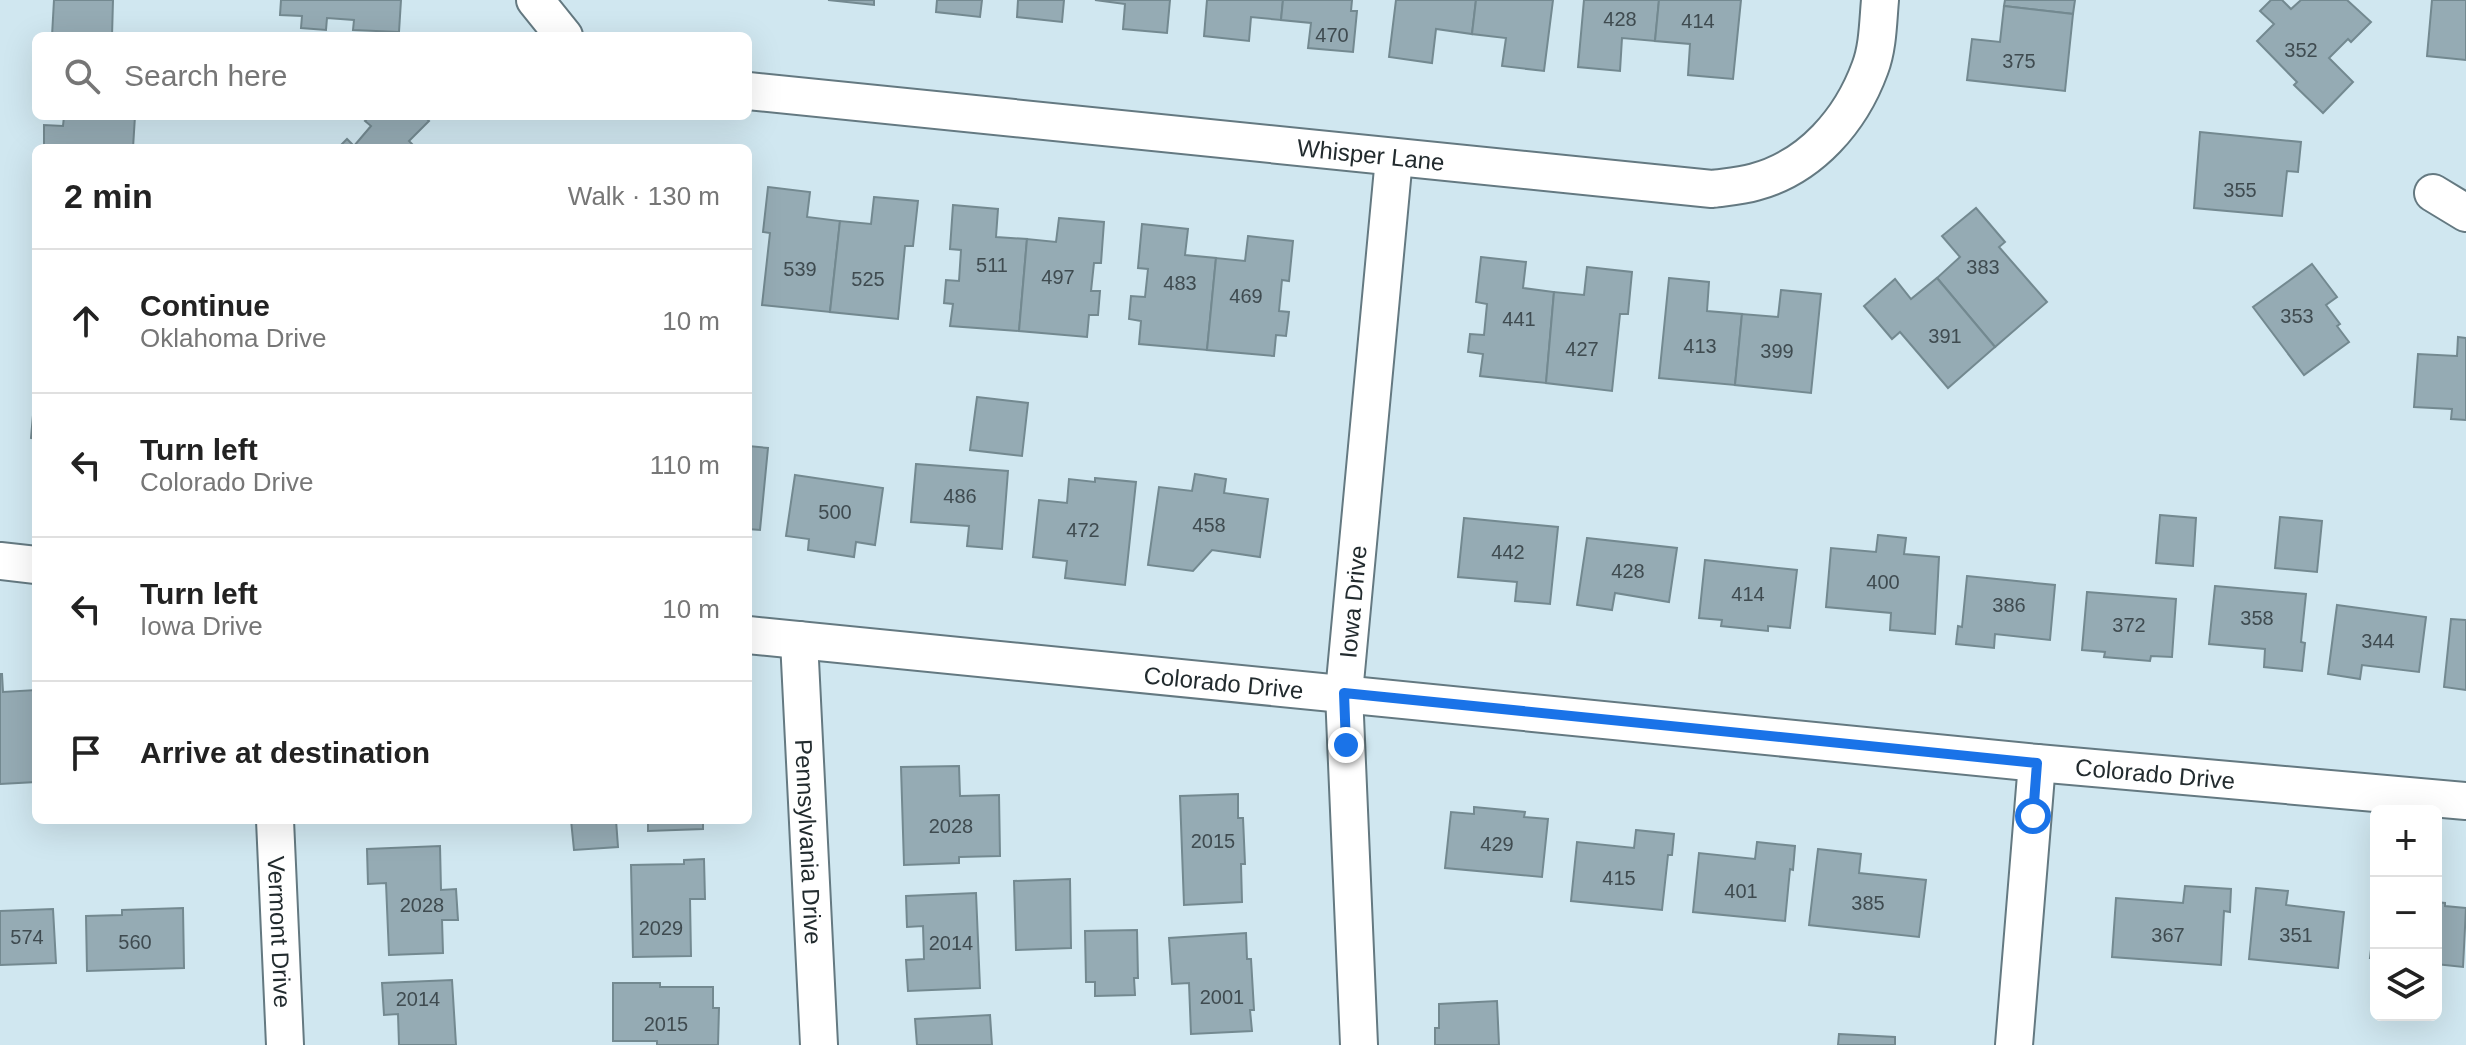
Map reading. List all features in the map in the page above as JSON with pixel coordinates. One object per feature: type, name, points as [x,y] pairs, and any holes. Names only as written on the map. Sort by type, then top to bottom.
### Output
[{"type":"street","points":[[535,0],[559,32]]},
{"type":"street","name":"Whisper Lane","points":[[752,91],[1712,189],[1756,182],[1796,164],[1827,141],[1853,108],[1871,65],[1880,0]]},
{"type":"street","name":"Iowa Drive","points":[[1359,1045],[1344,693],[1394,158]]},
{"type":"street","points":[[2433,193],[2466,213]]},
{"type":"street","points":[[0,561],[32,565]]},
{"type":"street","name":"Colorado Drive","points":[[752,635],[2037,763],[2466,801]]},
{"type":"street","name":"Pennsylvania Drive","points":[[799,640],[819,1045]]},
{"type":"street","points":[[2014,1045],[2037,763]]},
{"type":"street","name":"Vermont Drive","points":[[275,824],[285,1045]]},
{"type":"building","points":[[54,0],[113,0],[112,32],[52,32]]},
{"type":"building","points":[[281,0],[401,0],[399,32],[353,30],[354,20],[327,18],[326,30],[301,28],[302,16],[280,15]]},
{"type":"building","points":[[828,0],[874,0],[874,5]]},
{"type":"building","points":[[937,0],[982,0],[980,17],[936,12]]},
{"type":"building","points":[[1018,0],[1064,0],[1062,22],[1017,17]]},
{"type":"building","points":[[1095,0],[1170,0],[1167,33],[1123,29],[1125,4]]},
{"type":"building","points":[[1207,0],[1283,0],[1281,20],[1251,17],[1249,41],[1204,36]]},
{"type":"building","points":[[1283,0],[1352,0],[1351,11],[1357,11],[1353,52],[1308,48],[1311,23],[1281,20]]},
{"type":"building","points":[[1396,0],[1476,0],[1472,34],[1436,29],[1432,63],[1389,57]]},
{"type":"building","points":[[1476,0],[1553,0],[1544,71],[1502,66],[1506,38],[1472,34]]},
{"type":"building","points":[[1584,0],[1659,0],[1655,41],[1622,38],[1620,71],[1578,67]]},
{"type":"building","points":[[1659,0],[1741,0],[1733,79],[1688,75],[1690,44],[1655,41]]},
{"type":"building","points":[[2005,0],[2075,0],[2073,14],[2004,6]]},
{"type":"building","points":[[2271,0],[2282,0],[2291,9],[2301,0],[2347,0],[2371,22],[2329,58],[2353,82],[2323,113],[2294,85],[2297,82],[2257,41],[2274,24],[2260,11]]},
{"type":"building","points":[[2432,0],[2466,0],[2466,60],[2427,56]]},
{"type":"building","points":[[2004,6],[2073,14],[2065,91],[1967,80],[1972,39],[2000,42]]},
{"type":"building","points":[[64,120],[135,120],[133,144],[44,144],[44,125],[63,126]]},
{"type":"building","points":[[365,121],[429,121],[409,141],[412,144],[356,144],[371,126]]},
{"type":"building","points":[[2200,132],[2301,142],[2298,172],[2287,171],[2282,216],[2194,208]]},
{"type":"building","points":[[768,187],[810,192],[807,217],[840,221],[830,312],[762,305],[770,233],[763,232]]},
{"type":"building","points":[[874,197],[918,201],[913,246],[905,246],[898,319],[830,312],[840,221],[871,224]]},
{"type":"building","points":[[953,205],[998,209],[996,237],[1027,239],[1019,331],[950,326],[953,304],[944,303],[946,280],[959,281],[961,250],[950,249]]},
{"type":"building","points":[[1976,208],[2005,242],[1999,247],[2047,302],[1995,347],[1937,278],[1960,257],[1942,236]]},
{"type":"building","points":[[1059,218],[1104,222],[1101,263],[1094,263],[1091,291],[1100,291],[1098,315],[1089,315],[1087,337],[1019,331],[1027,239],[1056,242]]},
{"type":"building","points":[[1142,224],[1188,229],[1185,255],[1216,258],[1207,350],[1139,344],[1141,321],[1129,319],[1131,296],[1145,297],[1148,269],[1138,268]]},
{"type":"building","points":[[1248,236],[1293,241],[1289,281],[1282,280],[1279,311],[1289,312],[1286,336],[1276,335],[1274,356],[1207,350],[1216,258],[1245,261]]},
{"type":"building","points":[[1481,257],[1526,262],[1523,288],[1554,292],[1546,383],[1480,376],[1483,354],[1468,352],[1470,334],[1484,335],[1487,304],[1476,302]]},
{"type":"building","points":[[2312,264],[2337,297],[2326,305],[2349,342],[2304,375],[2253,307]]},
{"type":"building","points":[[1587,267],[1632,272],[1628,314],[1620,314],[1612,391],[1546,383],[1554,292],[1584,295]]},
{"type":"building","points":[[1669,278],[1709,282],[1707,311],[1742,314],[1735,385],[1659,378]]},
{"type":"building","points":[[1937,278],[1995,347],[1948,388],[1900,332],[1892,339],[1864,306],[1895,279],[1911,299]]},
{"type":"building","points":[[1781,290],[1821,294],[1811,393],[1735,385],[1742,314],[1778,317]]},
{"type":"building","points":[[2458,337],[2466,338],[2466,420],[2451,419],[2452,409],[2414,407],[2418,354],[2457,356]]},
{"type":"building","points":[[977,397],[1028,403],[1022,456],[970,450]]},
{"type":"building","points":[[752,446],[768,448],[760,530],[752,529]]},
{"type":"building","points":[[916,464],[1008,471],[1002,549],[967,546],[969,526],[911,522]]},
{"type":"building","points":[[1195,474],[1226,479],[1224,493],[1268,499],[1260,557],[1212,550],[1193,571],[1148,565],[1159,487],[1192,491]]},
{"type":"building","points":[[795,475],[883,488],[875,545],[856,542],[854,557],[808,550],[809,539],[786,536]]},
{"type":"building","points":[[1095,478],[1136,482],[1125,585],[1065,578],[1067,561],[1033,557],[1039,500],[1067,503],[1069,479],[1095,482]]},
{"type":"building","points":[[2160,515],[2196,518],[2193,566],[2156,563]]},
{"type":"building","points":[[2280,517],[2322,521],[2317,572],[2275,568]]},
{"type":"building","points":[[1464,518],[1558,527],[1550,604],[1515,601],[1517,582],[1458,577]]},
{"type":"building","points":[[1878,535],[1906,538],[1904,554],[1939,557],[1935,634],[1890,630],[1891,613],[1826,607],[1831,548],[1876,552]]},
{"type":"building","points":[[1587,538],[1677,548],[1669,602],[1615,593],[1612,610],[1577,605]]},
{"type":"building","points":[[1705,560],[1797,570],[1790,628],[1768,626],[1768,631],[1721,626],[1722,620],[1699,618]]},
{"type":"building","points":[[1967,576],[2055,585],[2050,640],[1995,634],[1994,648],[1956,644],[1958,626],[1962,627]]},
{"type":"building","points":[[2215,586],[2306,594],[2301,642],[2305,643],[2302,671],[2264,667],[2265,649],[2209,644]]},
{"type":"building","points":[[2087,592],[2176,599],[2172,657],[2151,656],[2150,661],[2104,657],[2105,652],[2082,650]]},
{"type":"building","points":[[2337,605],[2426,617],[2419,672],[2362,665],[2360,679],[2328,674]]},
{"type":"building","points":[[2451,619],[2466,620],[2466,690],[2444,687]]},
{"type":"building","points":[[2,674],[3,692],[32,690],[32,782],[0,784]]},
{"type":"building","points":[[959,766],[960,796],[999,795],[1000,856],[959,857],[959,863],[904,865],[901,767]]},
{"type":"building","points":[[1238,794],[1238,818],[1243,818],[1245,864],[1241,864],[1242,902],[1184,905],[1180,796]]},
{"type":"building","points":[[1474,807],[1525,812],[1524,817],[1548,819],[1542,877],[1445,868],[1451,812],[1474,814]]},
{"type":"building","points":[[571,824],[616,824],[618,847],[574,850]]},
{"type":"building","points":[[648,824],[703,824],[703,829],[648,831]]},
{"type":"building","points":[[1636,830],[1674,834],[1672,855],[1668,855],[1662,910],[1571,901],[1577,842],[1634,848]]},
{"type":"building","points":[[1757,842],[1795,846],[1785,921],[1693,912],[1699,853],[1755,859]]},
{"type":"building","points":[[440,846],[441,890],[456,889],[458,920],[442,920],[443,953],[389,955],[386,883],[368,884],[367,849]]},
{"type":"building","points":[[1818,849],[1861,854],[1859,873],[1926,880],[1919,937],[1809,925]]},
{"type":"building","points":[[704,859],[705,899],[690,899],[691,956],[633,957],[631,865],[684,864],[684,860]]},
{"type":"building","points":[[1070,879],[1071,948],[1016,950],[1014,881]]},
{"type":"building","points":[[2185,886],[2231,889],[2230,912],[2224,911],[2221,965],[2112,957],[2116,898],[2183,903]]},
{"type":"building","points":[[2256,888],[2288,891],[2286,905],[2344,912],[2338,968],[2249,959]]},
{"type":"building","points":[[976,893],[980,988],[908,991],[906,960],[924,959],[923,926],[907,927],[906,896]]},
{"type":"building","points":[[2442,903],[2445,906],[2466,908],[2463,967],[2442,965]]},
{"type":"building","points":[[183,908],[184,968],[87,971],[86,916],[122,915],[122,910]]},
{"type":"building","points":[[53,909],[56,963],[0,965],[0,911]]},
{"type":"building","points":[[1137,930],[1138,978],[1134,978],[1135,995],[1095,996],[1095,982],[1086,982],[1085,931]]},
{"type":"building","points":[[1246,933],[1247,959],[1251,959],[1252,1031],[1191,1034],[1189,983],[1172,984],[1169,938]]},
{"type":"building","points":[[452,980],[456,1045],[399,1045],[398,1014],[384,1015],[382,983]]},
{"type":"building","points":[[613,983],[713,987],[713,1008],[719,1008],[718,1045],[613,1041]]},
{"type":"building","points":[[1497,1001],[1499,1045],[1435,1045],[1439,1004]]},
{"type":"building","points":[[990,1015],[992,1045],[917,1045],[915,1019]]},
{"type":"building","points":[[1839,1034],[1895,1037],[1895,1045],[1838,1045]]},
{"type":"route","points":[[1346,745],[1344,693],[2037,763],[2033,816]]}]
